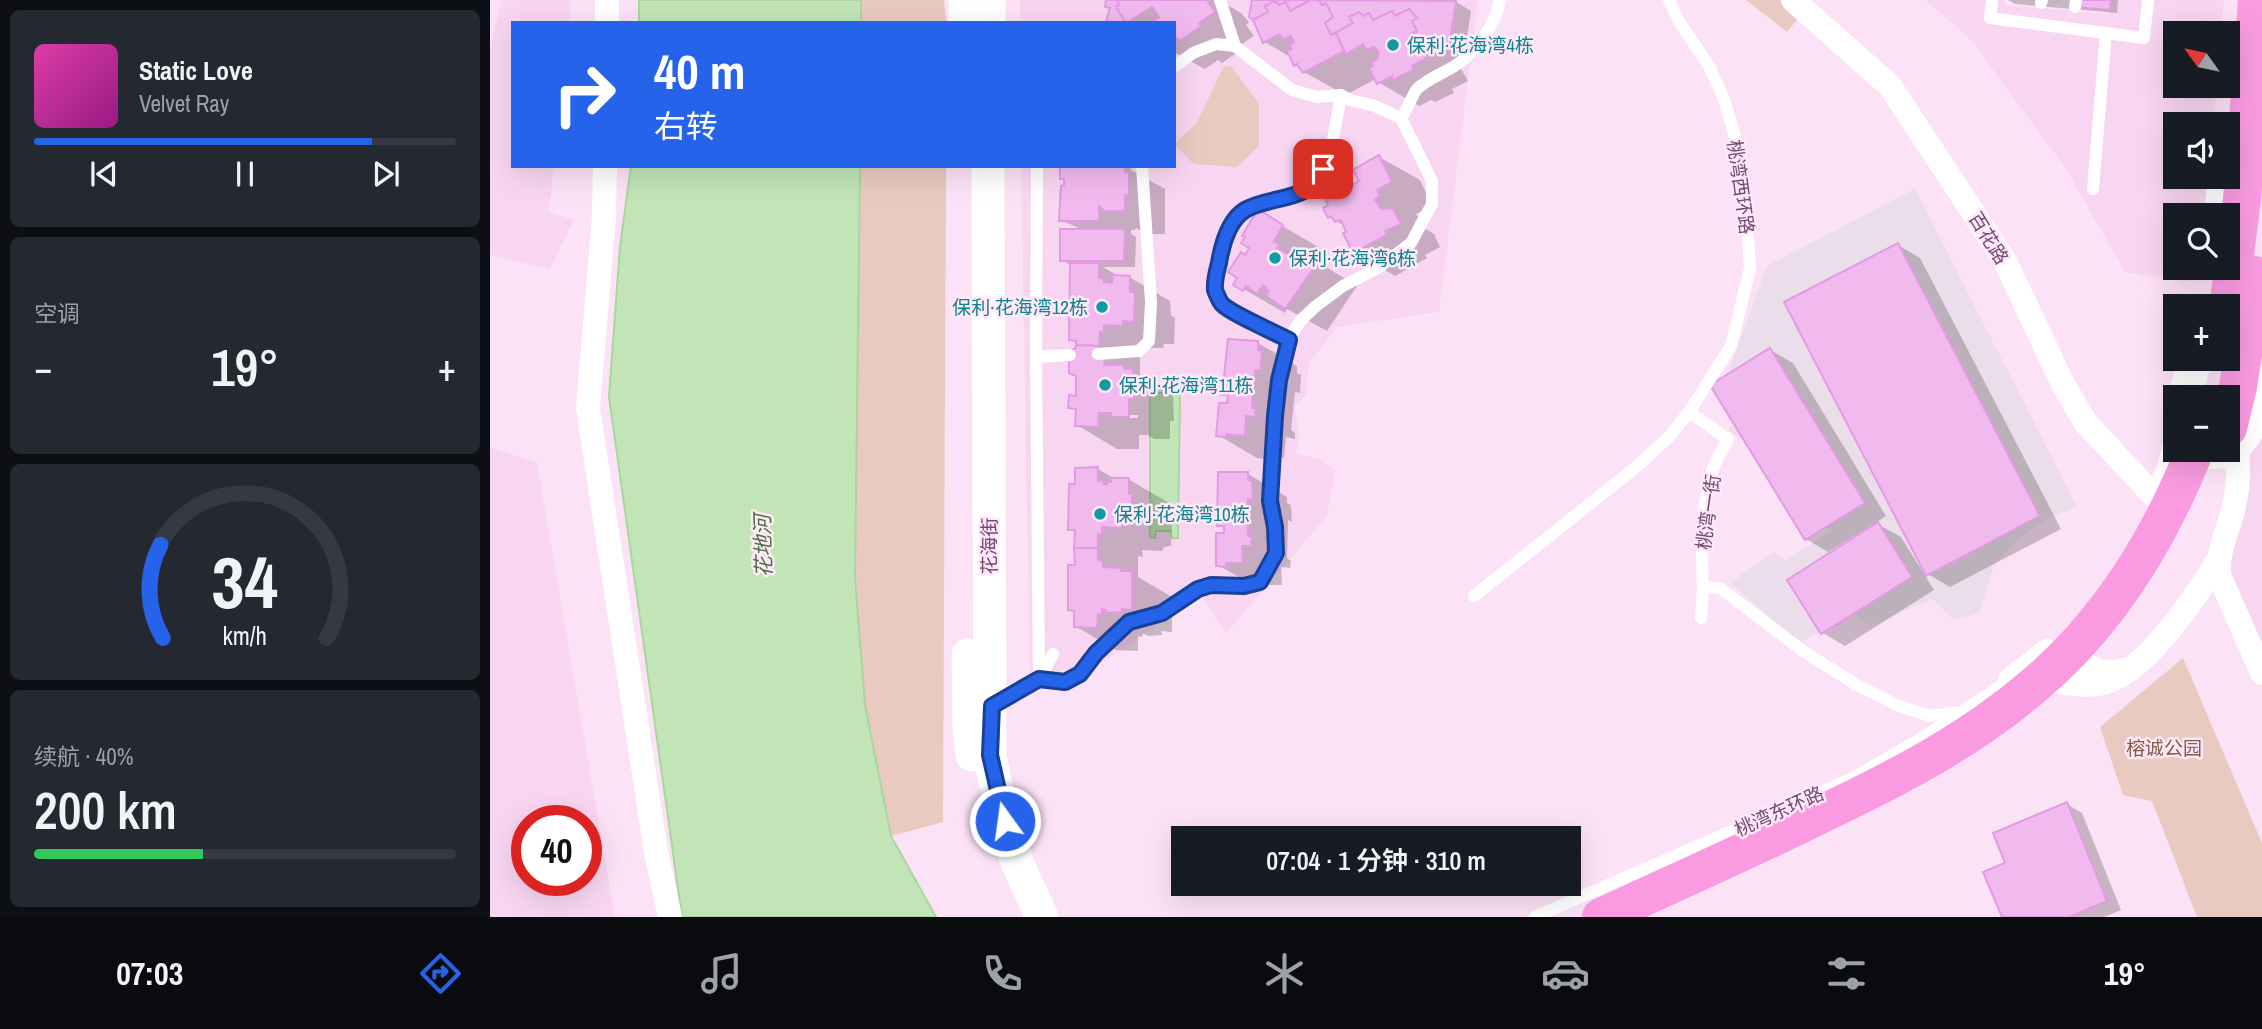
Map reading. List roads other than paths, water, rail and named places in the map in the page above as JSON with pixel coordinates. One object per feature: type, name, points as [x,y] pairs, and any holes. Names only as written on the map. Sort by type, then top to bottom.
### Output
[{"type":"main road","points":[[2230,294],[2242,200],[2257,0]]},
{"type":"main road","points":[[2238,385],[2248,330],[2262,212]]},
{"type":"main road","points":[[1601,917],[1902,775],[1951,747],[2032,687],[2105,612],[2165,516],[2191,462]]},
{"type":"main road","points":[[1655,917],[1847,830],[1929,789],[2018,731],[2100,655],[2132,614],[2169,558],[2218,462]]},
{"type":"street","points":[[607,0],[607,21]]},
{"type":"street","points":[[965,0],[965,21]]},
{"type":"street","points":[[989,0],[989,21]]},
{"type":"street","points":[[2230,112],[2238,0]]},
{"type":"street","name":"百花路","points":[[1796,1],[1890,86],[2005,261],[2063,384],[2085,422],[2156,498]]},
{"type":"street","points":[[605,168],[604,216],[588,408],[656,852],[670,917]]},
{"type":"street","name":"花海街","points":[[966,168],[980,710],[999,800],[1017,862],[1042,917]]},
{"type":"street","name":"花海街","points":[[988,168],[988,626],[975,776],[993,858],[1017,917]]},
{"type":"street","points":[[2240,438],[2244,437],[2256,410],[2262,382]]},
{"type":"street","points":[[2131,668],[2102,672],[2085,663],[2077,654],[2076,635],[2081,623],[2136,541],[2171,462]]},
{"type":"street","points":[[2010,680],[2056,680],[2088,685],[2121,677],[2131,668],[2178,619],[2201,589],[2218,560],[2234,508],[2239,478],[2234,462]]},
{"type":"street","points":[[2218,560],[2219,575],[2262,673]]},
{"type":"street","points":[[2010,680],[2058,642],[2095,602]]},
{"type":"lane","points":[[1220,0],[1235,46]]},
{"type":"lane","points":[[1401,118],[1410,107],[1416,90],[1461,62],[1472,51],[1498,14],[1500,0]]},
{"type":"lane","name":"桃湾西环路","points":[[1669,0],[1680,23],[1709,66],[1724,99],[1737,144],[1747,218],[1750,268],[1731,346],[1689,412]]},
{"type":"lane","points":[[1992,0],[1990,18],[2144,38],[2148,0]]},
{"type":"lane","points":[[2094,189],[2106,33]]},
{"type":"lane","points":[[1039,679],[1065,682],[1080,674],[1096,653],[1129,622],[1162,613],[1198,589],[1211,585],[1244,586],[1260,582],[1276,553],[1270,501],[1275,416],[1279,380],[1289,340],[1300,321],[1316,306],[1343,286],[1378,268],[1410,243],[1432,204],[1432,181],[1401,118],[1376,106],[1350,100],[1342,95],[1317,97],[1292,90],[1235,46],[1216,44],[1193,53],[1176,66]]},
{"type":"lane","points":[[1289,340],[1222,304],[1215,290],[1222,247],[1231,226],[1243,211],[1266,202],[1299,195],[1321,176],[1332,145],[1342,95]]},
{"type":"lane","points":[[1037,168],[1039,679]]},
{"type":"lane","points":[[1098,354],[1139,351],[1149,341],[1151,302],[1142,168]]},
{"type":"lane","points":[[1036,357],[1070,355]]},
{"type":"lane","points":[[1474,596],[1635,468],[1669,437],[1689,412]]},
{"type":"lane","name":"桃湾一街","points":[[1689,412],[1728,439],[1713,468],[1707,497],[1701,543],[1701,618]]},
{"type":"lane","points":[[1703,587],[1720,588],[1803,651],[1874,694],[1930,716],[1962,712]]},
{"type":"lane","points":[[980,710],[1039,679],[1053,654]]},
{"type":"lane","name":"桃湾东环路","points":[[1535,917],[1851,779],[2010,680]]},
{"type":"water","points":[[639,0],[861,0],[861,21],[639,21]]},
{"type":"water","name":"花地河","points":[[631,168],[860,168],[855,578],[865,705],[891,836],[936,917],[682,917],[609,397],[620,246]]},
{"type":"water","points":[[1150,393],[1180,393],[1178,538],[1172,538],[1171,531],[1156,531],[1155,538],[1150,537]]},
{"type":"place","name":"保利·花海湾4栋","points":[[1393,45]]},
{"type":"place","name":"保利·花海湾6栋","points":[[1275,258]]},
{"type":"place","name":"保利·花海湾12栋","points":[[1102,307]]},
{"type":"place","name":"保利·花海湾11栋","points":[[1105,385]]},
{"type":"place","name":"保利·花海湾10栋","points":[[1100,514]]},
{"type":"park label","name":"榕诚公园","points":[[2164,748]]}]
